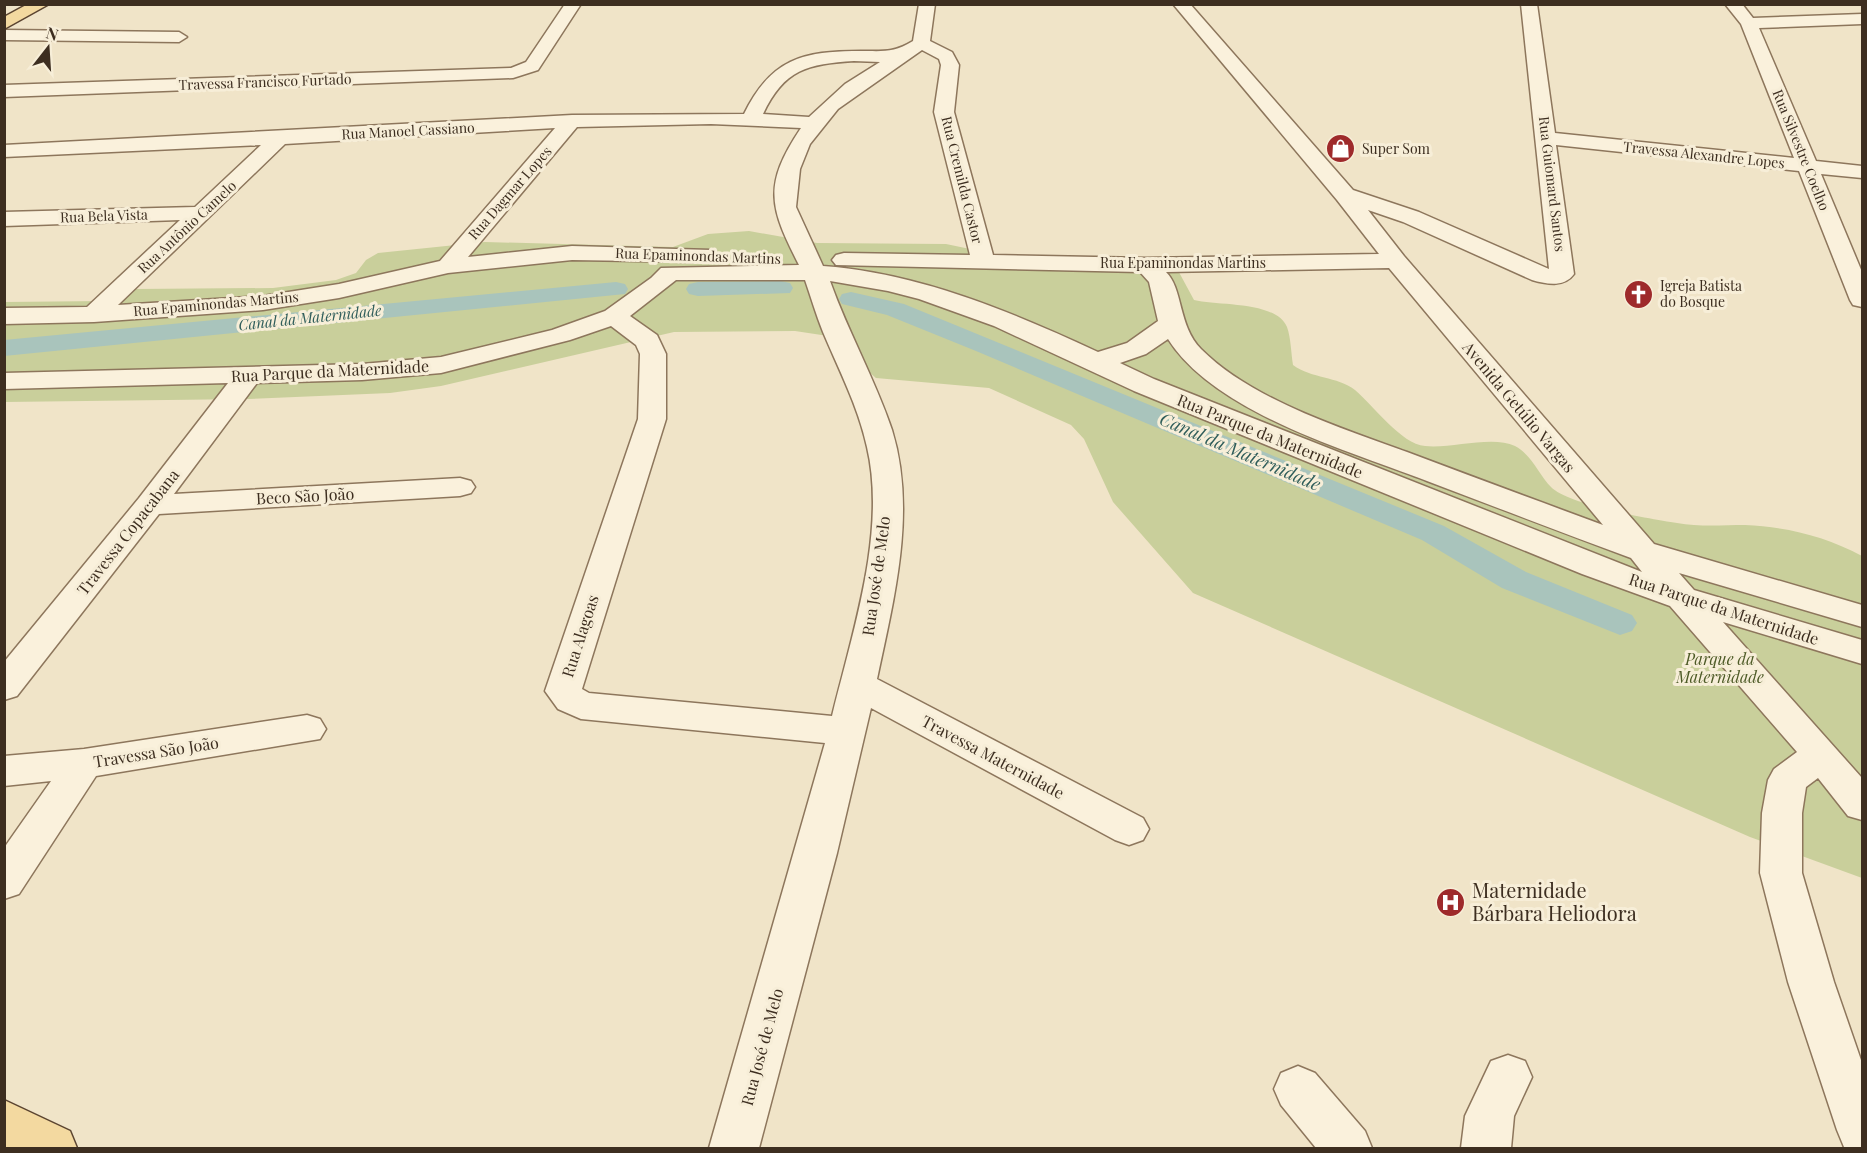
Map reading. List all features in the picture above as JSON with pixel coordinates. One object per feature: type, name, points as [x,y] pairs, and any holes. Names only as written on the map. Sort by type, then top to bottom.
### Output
[{"type":"main road","points":[[4,14],[24,4]]},
{"type":"main road","points":[[4,24],[41,4]]},
{"type":"main road","points":[[4,1123],[52,1149]]},
{"type":"street","name":"Travessa Francisco Furtado","points":[[4,92],[474,75],[526,70],[532,66],[573,4]]},
{"type":"street","points":[[923,39],[927,4]]},
{"type":"street","name":"Avenida Getúlio Vargas","points":[[1181,4],[1345,195],[1396,261],[1682,598],[1863,805]]},
{"type":"street","name":"Rua Guiomard Santos","points":[[1345,195],[1411,217],[1539,275],[1554,277],[1563,272],[1529,4]]},
{"type":"street","name":"Rua Silvestre Coelho","points":[[1733,4],[1749,23],[1863,300]]},
{"type":"street","points":[[1749,23],[1863,18]]},
{"type":"street","name":"Rua José de Melo","points":[[734,1149],[849,731],[876,601],[886,531],[886,470],[872,415],[783,203],[794,153],[812,123],[831,104],[901,57],[943,19]]},
{"type":"street","points":[[4,35],[179,37]]},
{"type":"street","name":"Rua Cremilda Castor","points":[[923,39],[946,56],[950,65],[944,112],[982,261]]},
{"type":"street","points":[[751,119],[760,98],[779,75],[792,66],[837,58],[901,57]]},
{"type":"street","name":"Rua Manoel Cassiano","points":[[4,151],[572,121],[751,119],[812,123]]},
{"type":"street","name":"Rua Dagmar Lopes","points":[[448,266],[572,121]]},
{"type":"street","name":"Rua Antônio Camelo","points":[[94,314],[280,138]]},
{"type":"street","name":"Travessa Alexandre Lopes","points":[[1546,138],[1863,172]]},
{"type":"street","name":"Rua Bela Vista","points":[[4,219],[203,213]]},
{"type":"street","name":"Rua Epaminondas Martins","points":[[4,316],[94,314],[263,303],[339,291],[448,266],[572,253],[668,263]]},
{"type":"street","name":"Rua Epaminondas Martins","points":[[811,267],[982,261],[1146,265],[1396,261]]},
{"type":"street","name":"Rua Parque da Maternidade","points":[[4,381],[362,372],[441,365],[561,335],[614,316],[660,284],[668,263],[811,267],[889,284],[954,302],[1095,360],[1144,385],[1594,567],[1682,598],[1863,652]]},
{"type":"street","name":"Rua Parque da Maternidade","points":[[1146,265],[1161,280],[1171,323],[1191,354],[1233,386],[1293,420],[1644,552],[1863,616]]},
{"type":"street","name":"Rua Alagoas","points":[[614,316],[648,341],[653,354],[652,419],[563,691],[581,706],[849,731]]},
{"type":"street","points":[[1095,360],[1129,354],[1150,342],[1171,323]]},
{"type":"street","points":[[1144,385],[1191,354]]},
{"type":"street","name":"Travessa Copacabana","points":[[4,687],[150,506],[249,375]]},
{"type":"street","name":"Beco São João","points":[[150,506],[460,487]]},
{"type":"street","name":"Travessa Maternidade","points":[[857,684],[1129,829]]},
{"type":"street","name":"Travessa São João","points":[[4,771],[84,763],[307,729]]},
{"type":"street","points":[[1820,755],[1788,780],[1782,813],[1781,873],[1811,982],[1863,1130]]},
{"type":"street","points":[[4,882],[84,763]]},
{"type":"street","points":[[1486,1149],[1490,1116],[1508,1077]]},
{"type":"street","points":[[1298,1089],[1347,1149]]},
{"type":"green space","name":"Parque da Maternidade","points":[[749,231],[817,243],[946,244],[994,254],[1166,259],[1174,263],[1194,300],[1246,306],[1271,313],[1281,319],[1287,327],[1293,365],[1308,373],[1348,385],[1397,432],[1416,444],[1435,446],[1483,442],[1506,443],[1521,450],[1551,487],[1574,500],[1630,515],[1685,524],[1745,525],[1791,530],[1834,543],[1862,556],[1862,878],[1750,837],[1193,593],[1113,502],[1084,439],[1071,425],[989,388],[876,378],[869,372],[848,339],[795,331],[674,332],[441,386],[390,393],[248,399],[5,402],[4,302],[105,301],[134,289],[273,288],[336,280],[356,273],[366,260],[378,253],[485,242],[673,247],[708,234]]},
{"type":"waterway","name":"Canal da Maternidade","points":[[698,289],[781,288]]},
{"type":"waterway","name":"Canal da Maternidade","points":[[4,348],[616,289]]},
{"type":"waterway","name":"Canal da Maternidade","points":[[851,299],[895,309],[985,345],[1433,533],[1514,580],[1620,623]]},
{"type":"place","name":"Super Som","points":[[1341,149]]},
{"type":"place","name":"Igreja Batista do Bosque","points":[[1639,294]]},
{"type":"place","name":"Maternidade Bárbara Heliodora","points":[[1451,902]]}]
